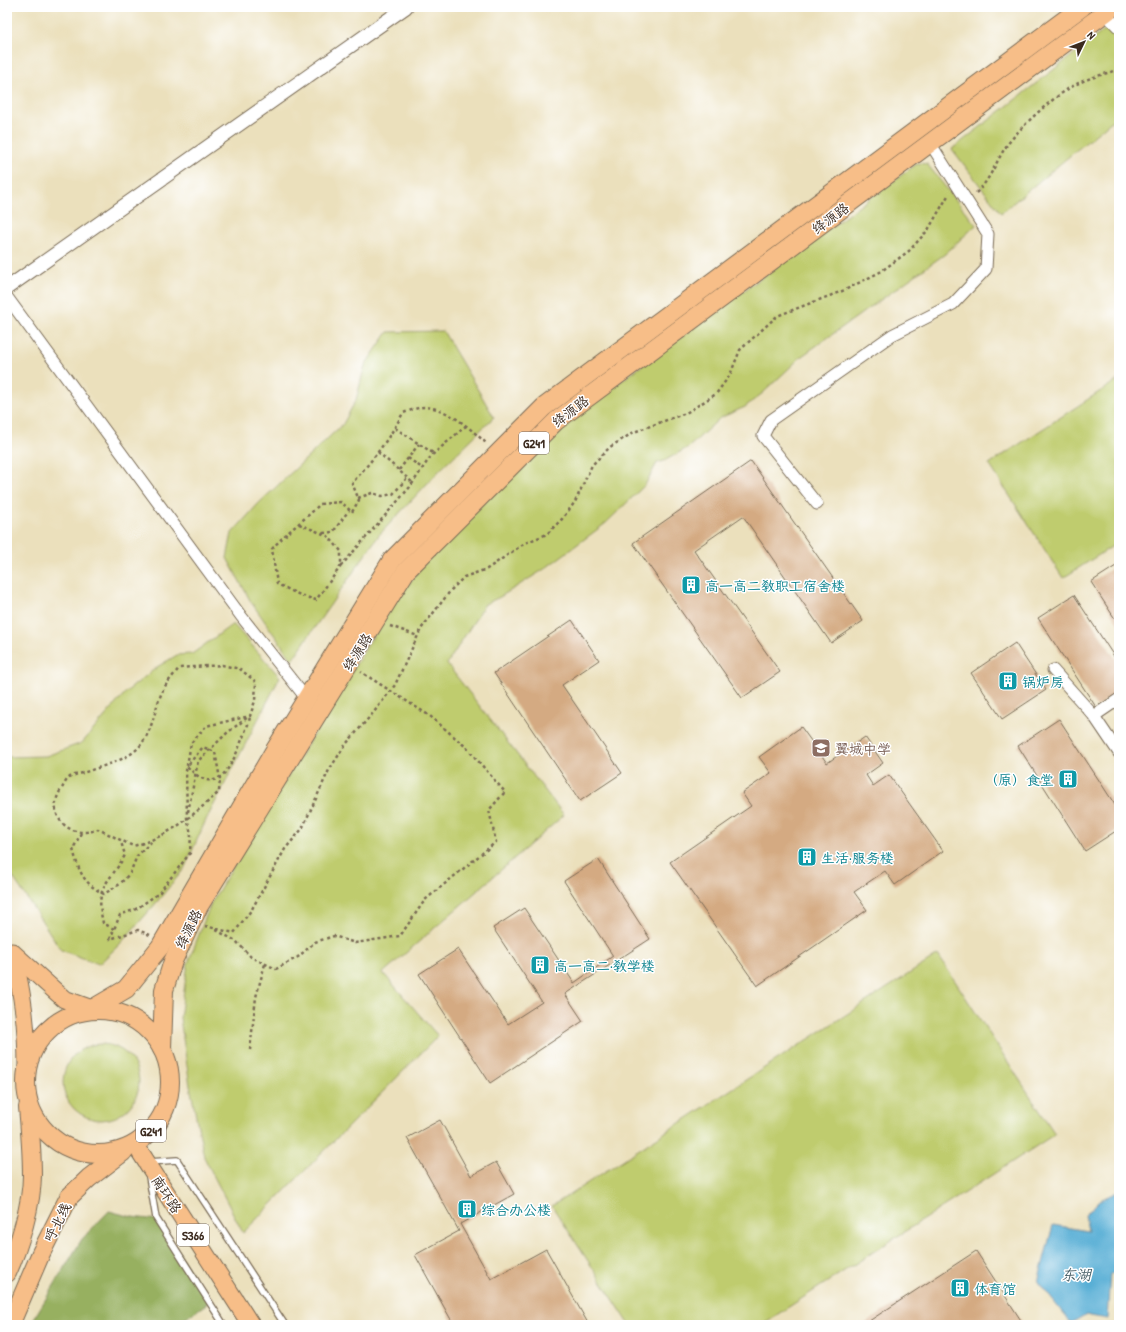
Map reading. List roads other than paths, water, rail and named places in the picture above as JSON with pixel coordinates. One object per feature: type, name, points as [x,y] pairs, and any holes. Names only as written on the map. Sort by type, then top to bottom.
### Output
[{"type":"highway","name":"绛源路","points":[[92,1010],[126,989],[142,971],[164,940],[306,698],[392,560],[544,407],[1082,7]]},
{"type":"highway","name":"绛源路","points":[[162,1049],[164,990],[173,961],[199,906],[406,571],[556,420],[1109,10]]},
{"type":"highway","name":"呼北线","points":[[7,1273],[16,1254],[26,1212],[32,1176],[26,1069],[33,1049],[45,1032],[61,1019],[79,1012],[105,1010],[130,1017],[151,1033],[162,1049],[169,1067],[170,1087],[166,1106],[158,1123],[147,1135],[110,1161],[69,1198],[44,1246],[10,1325]]},
{"type":"highway","name":"呼北线","points":[[26,1090],[32,1111],[43,1129],[59,1143],[77,1151],[97,1154],[116,1152],[135,1144]]},
{"type":"main road","points":[[10,949],[64,999],[92,1010]]},
{"type":"main road","points":[[10,949],[23,996],[27,1041],[26,1069]]},
{"type":"main road","name":"南环路","points":[[135,1144],[251,1325]]},
{"type":"street","points":[[7,288],[406,7]]},
{"type":"street","points":[[1109,10],[1119,28]]},
{"type":"street","points":[[817,504],[763,436],[771,420],[892,335],[953,304],[986,269],[988,234],[956,181],[930,143]]},
{"type":"street","points":[[7,297],[237,610],[306,698]]},
{"type":"street","points":[[1053,670],[1094,716],[1119,753]]},
{"type":"street","points":[[1094,716],[1119,700]]},
{"type":"lane","points":[[224,1325],[156,1218],[146,1162],[178,1160],[285,1325]]},
{"type":"water","name":"东湖","points":[[1119,1191],[1119,1274],[1110,1274],[1107,1319],[1085,1315],[1071,1323],[1038,1282],[1053,1225],[1088,1231],[1085,1215],[1100,1200]]},
{"type":"place","name":"高一高二教职工宿舍楼","points":[[691,585]]},
{"type":"place","name":"锅炉房","points":[[1008,681]]},
{"type":"place","name":"翼城中学","points":[[821,748]]},
{"type":"place","name":"（原）食堂","points":[[1068,779]]},
{"type":"place","name":"生活·服务楼","points":[[807,857]]},
{"type":"place","name":"高一高二·教学楼","points":[[540,965]]},
{"type":"place","name":"综合办公楼","points":[[467,1209]]},
{"type":"place","name":"体育馆","points":[[960,1288]]}]
